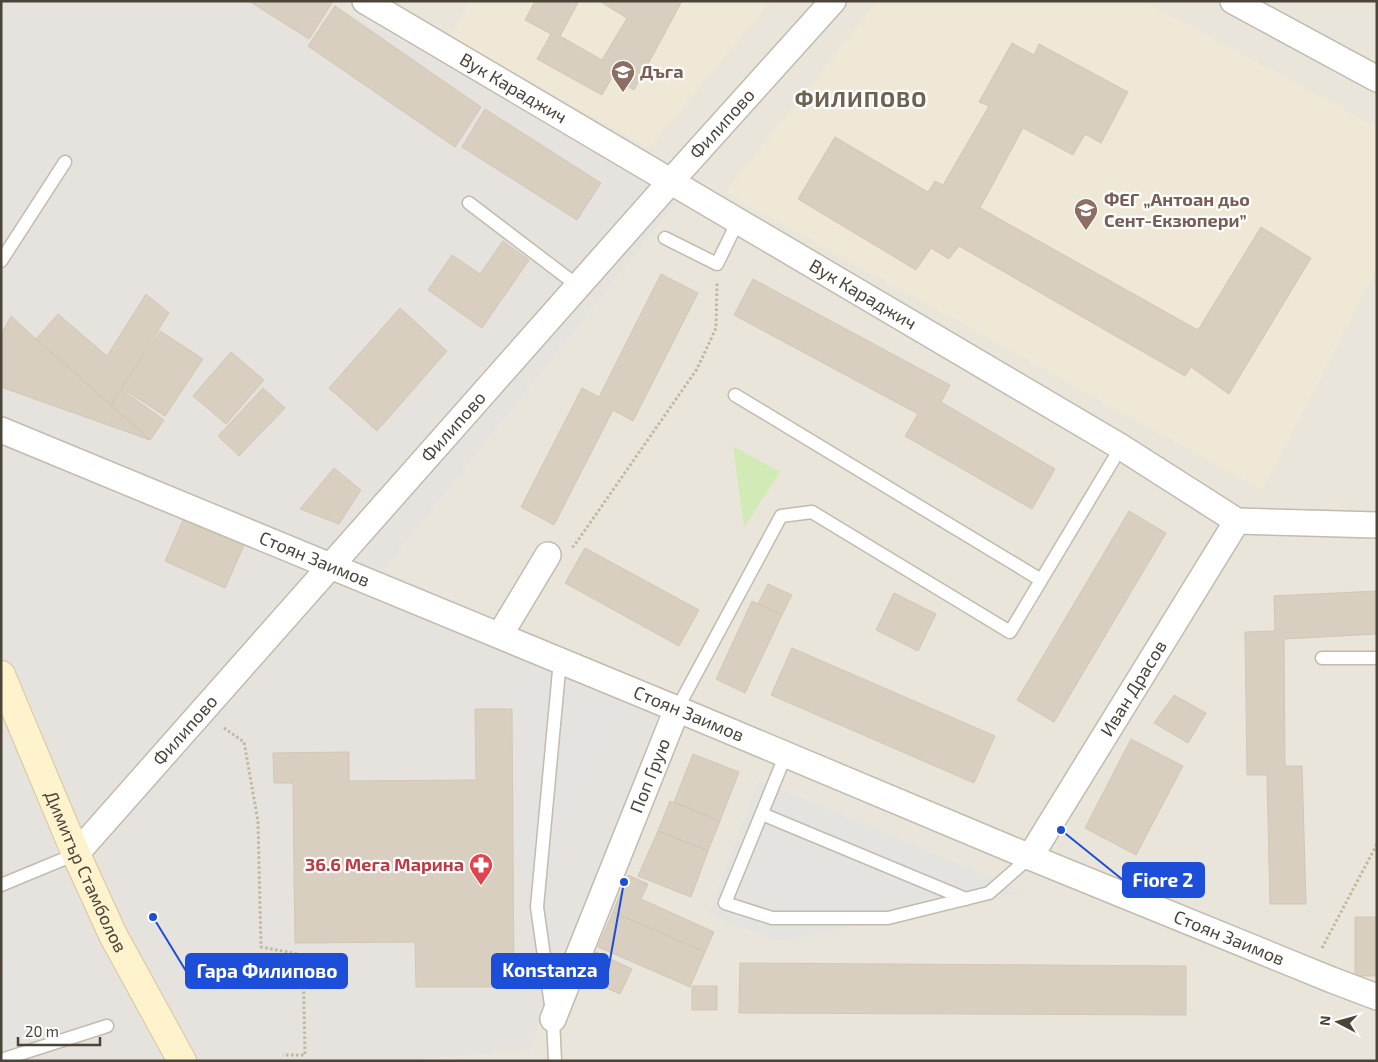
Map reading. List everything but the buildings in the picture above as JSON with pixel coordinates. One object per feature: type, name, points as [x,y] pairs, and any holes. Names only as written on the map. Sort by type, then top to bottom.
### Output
[{"type":"main road","name":"Димитър Стамболов","points":[[1,675],[76,854],[113,935],[182,1061]]},
{"type":"street","name":"Вук Караджич","points":[[365,1],[1121,447],[1237,521]]},
{"type":"street","name":"Филипово","points":[[76,854],[671,181],[833,1]]},
{"type":"street","points":[[1238,3],[1377,79]]},
{"type":"street","name":"Стоян Заимов","points":[[1,430],[677,708],[1030,857],[1377,997]]},
{"type":"street","points":[[1237,521],[1377,526]]},
{"type":"street","name":"Иван Драсов","points":[[1030,857],[1237,521]]},
{"type":"street","points":[[500,635],[548,555]]},
{"type":"street","name":"Поп Грую","points":[[553,1019],[677,708]]},
{"type":"lane","points":[[1,261],[65,162]]},
{"type":"lane","points":[[469,203],[578,286]]},
{"type":"lane","points":[[664,238],[717,264],[738,221]]},
{"type":"lane","points":[[735,395],[1041,580],[1121,447]]},
{"type":"lane","name":"Поп Грую","points":[[677,708],[781,516],[812,512],[1010,632],[1041,580]]},
{"type":"lane","points":[[1322,658],[1377,658]]},
{"type":"lane","points":[[555,1061],[553,1019],[536,907],[560,660]]},
{"type":"lane","points":[[786,754],[725,903],[772,918],[888,918],[989,893],[1030,857]]},
{"type":"lane","points":[[762,814],[966,899]]},
{"type":"lane","points":[[1,885],[76,854]]},
{"type":"lane","points":[[1,1060],[108,1026]]},
{"type":"path","points":[[548,555],[574,546],[697,369],[716,328],[717,264]]},
{"type":"path","points":[[202,712],[244,742],[258,821],[260,947],[303,955],[305,1054],[283,1055]]},
{"type":"path","points":[[1310,971],[1377,844]]},
{"type":"shaded area","points":[[1,1],[326,1],[687,190],[384,570],[668,692],[530,1051],[399,1061],[1,1061]]},
{"type":"shaded area","points":[[326,1],[1377,1],[1377,1061],[399,1061],[530,1051],[668,693],[384,570],[687,190]]},
{"type":"shaded area","name":"Дъга","points":[[470,1],[771,1],[649,148],[451,37]]},
{"type":"shaded area","name":"ФЕГ „Антоан дьо Сент-Екзюпери”","points":[[878,1],[1144,1],[1377,127],[1377,269],[1262,490],[725,192]]},
{"type":"shaded area","points":[[515,663],[625,707],[549,864],[526,882],[513,861],[512,709]]},
{"type":"shaded area","points":[[759,780],[1024,892],[779,941],[708,914]]},
{"type":"shaded area","points":[[1,940],[36,1033],[1,1044]]},
{"type":"green space","points":[[733,446],[780,472],[744,527]]},
{"type":"place","name":"Дъга","points":[[623,93]]},
{"type":"place","name":"ФЕГ „Антоан дьо Сент-Екзюпери”","points":[[1086,231]]},
{"type":"place","name":"Fiore 2","points":[[1061,830]]},
{"type":"place","name":"Konstanza","points":[[624,882]]},
{"type":"place","name":"36.6 Мега Марина","points":[[481,886]]},
{"type":"place","name":"Гара Филипово","points":[[153,917]]},
{"type":"district","name":"ФИЛИПОВО","points":[[861,99]]}]
